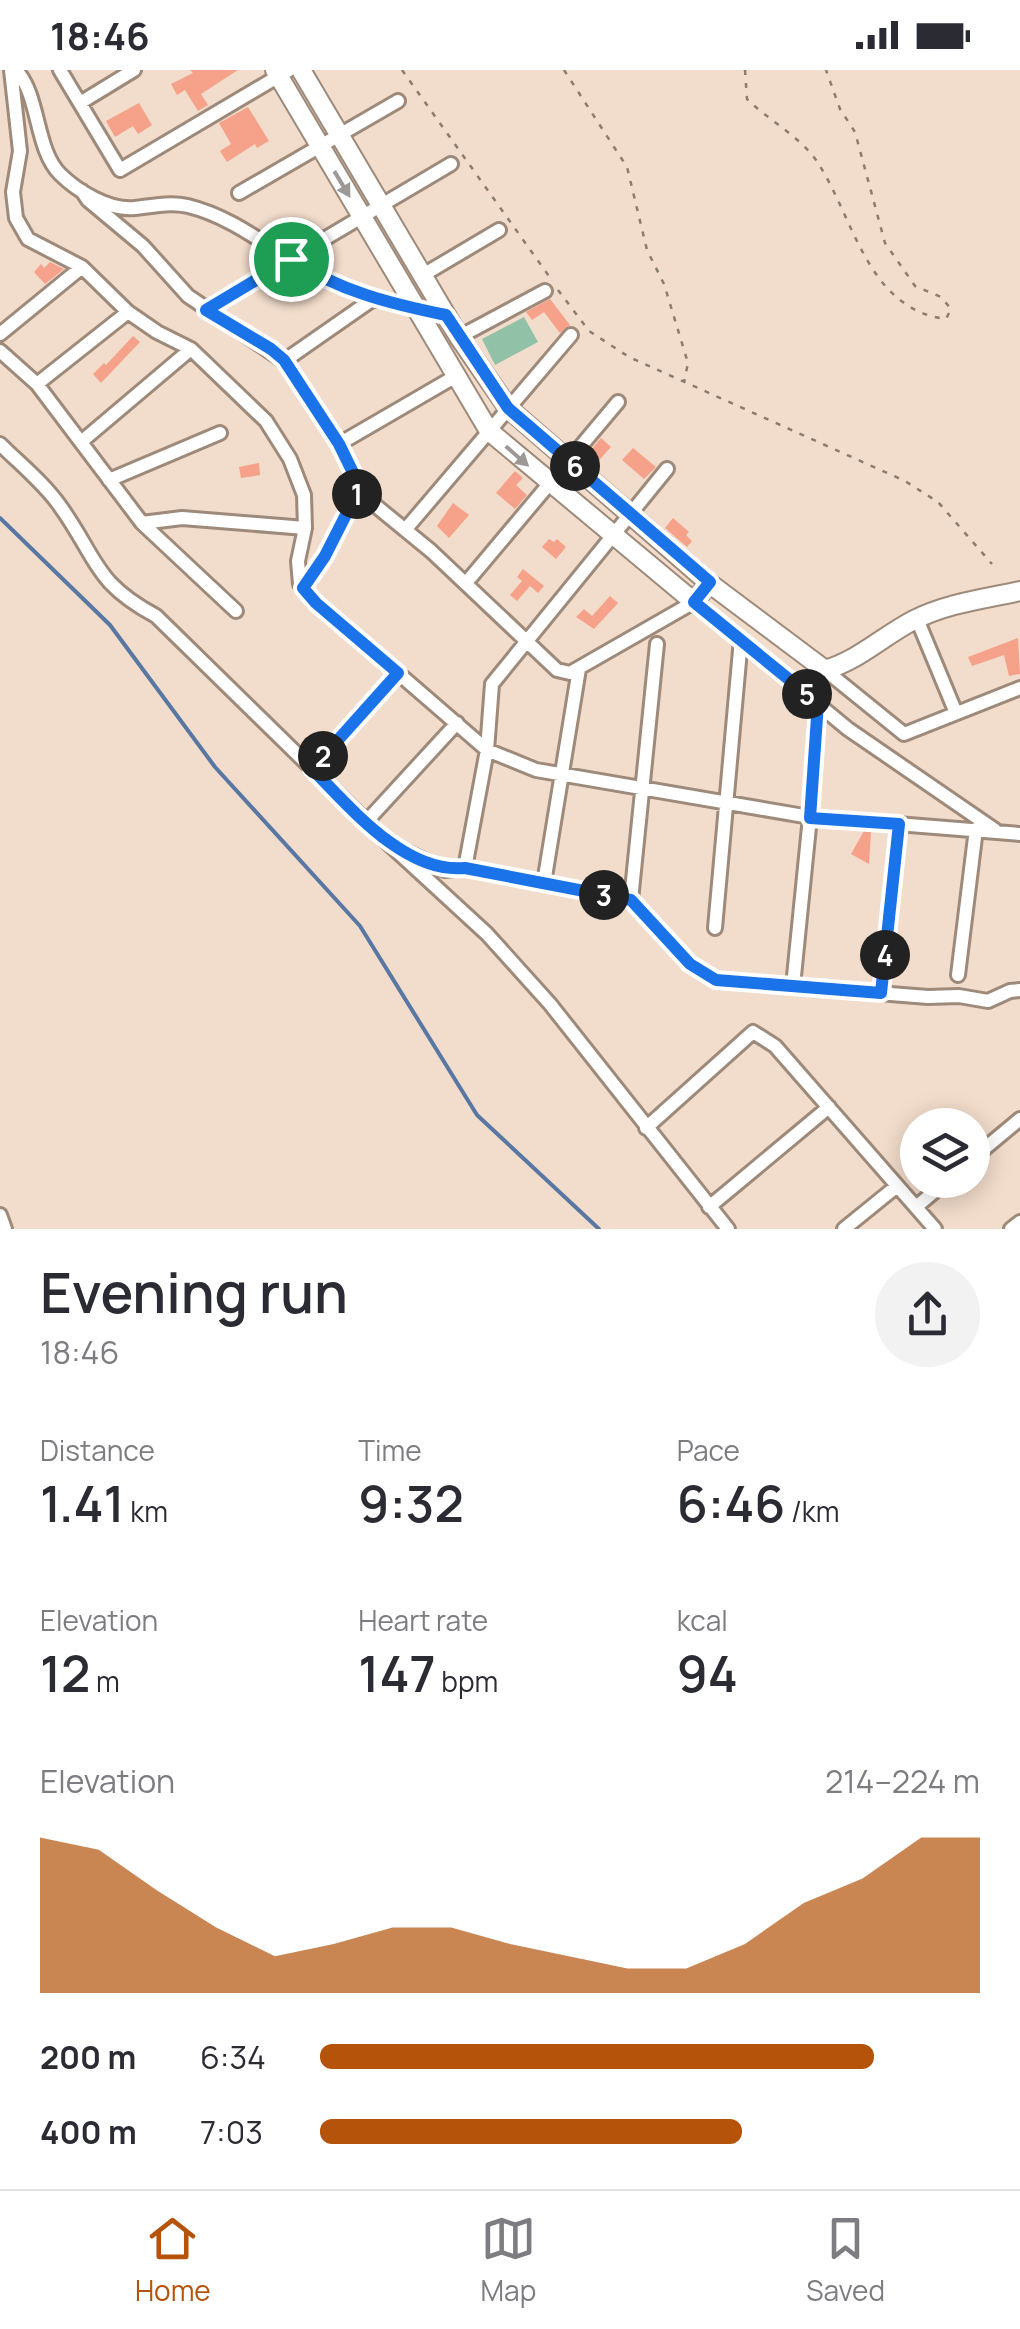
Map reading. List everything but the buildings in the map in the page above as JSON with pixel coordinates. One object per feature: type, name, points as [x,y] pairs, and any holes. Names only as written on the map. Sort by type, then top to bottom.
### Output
[{"type":"street","points":[[14,70],[26,85],[52,164],[143,246],[188,296],[284,360],[376,508],[466,584],[558,670],[570,674],[694,602],[710,582]]},
{"type":"street","points":[[14,70],[20,151],[13,192],[16,218],[28,240],[82,267],[128,312],[191,349],[266,421],[290,459],[304,495],[298,561],[303,588],[487,750],[536,770],[810,818],[1020,834]]},
{"type":"street","points":[[60,70],[120,170],[281,72],[320,147],[489,431],[848,729],[995,830]]},
{"type":"street","points":[[80,103],[134,70]]},
{"type":"street","points":[[301,70],[459,337],[508,408],[630,514],[904,734],[1020,688]]},
{"type":"street","points":[[239,193],[398,101]]},
{"type":"street","points":[[206,310],[451,164]]},
{"type":"street","points":[[82,191],[122,208],[154,204],[187,206],[245,230],[326,279],[373,298],[446,315]]},
{"type":"street","points":[[422,276],[499,230]]},
{"type":"street","points":[[0,334],[82,267]]},
{"type":"street","points":[[459,337],[544,291]]},
{"type":"street","points":[[284,360],[373,298]]},
{"type":"street","points":[[37,384],[128,312]]},
{"type":"street","points":[[405,530],[571,334]]},
{"type":"street","points":[[80,442],[191,349]]},
{"type":"street","points":[[0,351],[37,384],[142,523],[236,611]]},
{"type":"street","points":[[339,444],[456,376]]},
{"type":"street","points":[[466,584],[618,402]]},
{"type":"street","points":[[109,480],[220,433]]},
{"type":"street","points":[[0,444],[60,505],[100,574],[124,598],[156,616],[366,822],[487,934],[550,1004],[728,1229]]},
{"type":"street","points":[[465,868],[487,750],[492,684],[667,469]]},
{"type":"street","points":[[303,588],[325,556],[360,487]]},
{"type":"street","points":[[142,523],[182,518],[304,528]]},
{"type":"street","points":[[826,670],[846,664],[917,619],[949,605],[1020,591]]},
{"type":"street","points":[[917,619],[956,713]]},
{"type":"street","points":[[715,928],[741,639]]},
{"type":"street","points":[[631,900],[657,644]]},
{"type":"street","points":[[544,883],[578,668]]},
{"type":"street","points":[[312,769],[398,673]]},
{"type":"street","points":[[794,986],[818,703]]},
{"type":"street","points":[[366,822],[457,723]]},
{"type":"street","points":[[881,993],[899,824]]},
{"type":"street","points":[[958,975],[976,829]]},
{"type":"street","points":[[388,843],[446,870],[465,868],[631,900],[690,964],[716,980],[988,1001],[1020,990]]},
{"type":"street","points":[[646,1128],[754,1032],[775,1046],[936,1229]]},
{"type":"street","points":[[710,1207],[829,1107]]},
{"type":"street","points":[[990,1145],[1020,1119]]},
{"type":"street","points":[[844,1229],[898,1186]]},
{"type":"street","points":[[916,1207],[927,1198]]},
{"type":"street","points":[[0,1215],[6,1229]]},
{"type":"street","points":[[1011,1229],[1020,1222]]},
{"type":"path","points":[[402,70],[589,331],[628,357],[906,480],[938,502],[992,564]]},
{"type":"path","points":[[564,70],[628,167],[648,250],[664,284],[688,363],[684,382]]},
{"type":"path","points":[[745,70],[747,99],[813,156],[873,272],[887,290],[930,317],[946,319],[951,309],[941,296],[915,286],[885,244],[854,132],[840,110],[826,70]]},
{"type":"green space","points":[[524,317],[538,342],[495,365],[482,339]]},
{"type":"waterway","points":[[0,518],[110,625],[215,767],[360,926],[477,1115],[599,1229]]},
{"type":"route","points":[[291,259],[307,270],[373,298],[446,315],[508,408],[710,582],[694,602],[818,703],[810,818],[899,824],[881,993],[716,980],[690,964],[631,900],[465,868],[446,870],[388,843],[312,769],[398,673],[303,588],[341,528],[360,487],[339,444],[284,360],[206,310],[291,259]]}]
